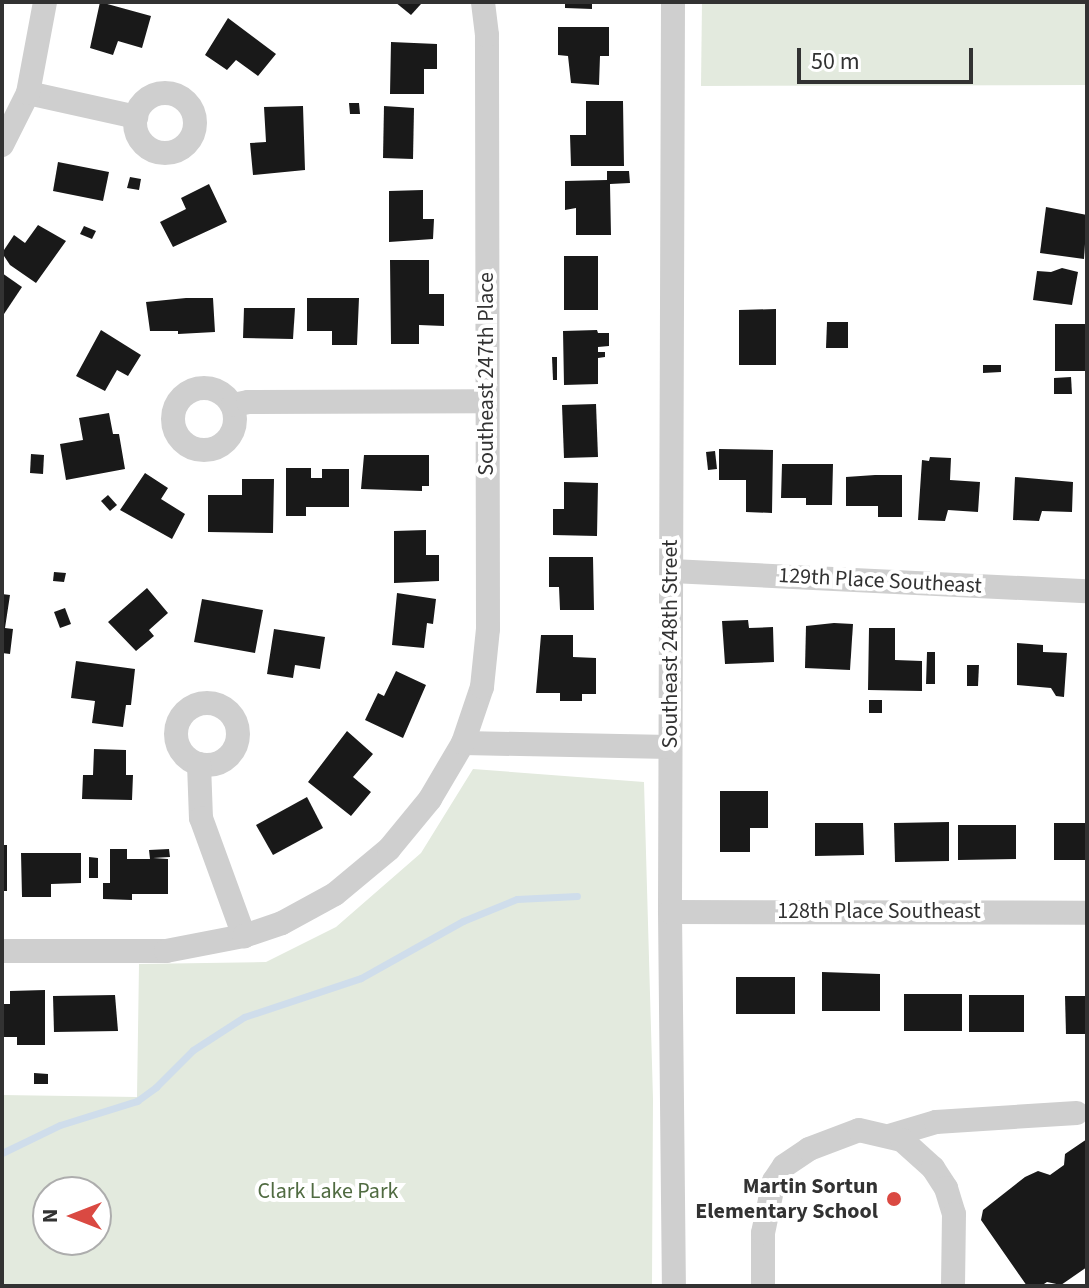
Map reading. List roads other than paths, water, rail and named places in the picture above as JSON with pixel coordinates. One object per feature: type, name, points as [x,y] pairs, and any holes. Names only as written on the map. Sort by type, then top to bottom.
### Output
[{"type":"street","points":[[2,145],[28,93],[45,2]]},
{"type":"street","name":"Southeast 247th Place","points":[[463,743],[482,687],[488,629],[487,35],[483,2]]},
{"type":"street","name":"Southeast 248th Street","points":[[673,2],[670,912],[674,1286]]},
{"type":"street","points":[[28,93],[136,117]]},
{"type":"street","points":[[233,405],[248,402],[487,401]]},
{"type":"street","name":"129th Place Southeast","points":[[672,571],[1087,591]]},
{"type":"street","points":[[2,951],[166,951],[244,936],[282,923],[335,894],[389,849],[430,799],[463,743],[670,747]]},
{"type":"street","points":[[199,764],[201,818],[244,936]]},
{"type":"street","name":"128th Place Southeast","points":[[670,912],[1087,913]]},
{"type":"street","points":[[889,1136],[936,1122],[1077,1113]]},
{"type":"street","points":[[763,1286],[768,1206],[774,1181],[784,1166],[824,1141],[859,1130],[902,1140],[917,1152],[946,1188],[954,1214],[953,1286]]},
{"type":"waterway","points":[[2,1153],[60,1125],[137,1101],[156,1087],[193,1050],[244,1017],[361,978],[463,921],[517,899],[577,896]]},
{"type":"place","name":"Martin Sortun Elementary School","points":[[894,1199]]},
{"type":"park label","name":"Clark Lake Park","points":[[328,1192]]}]
